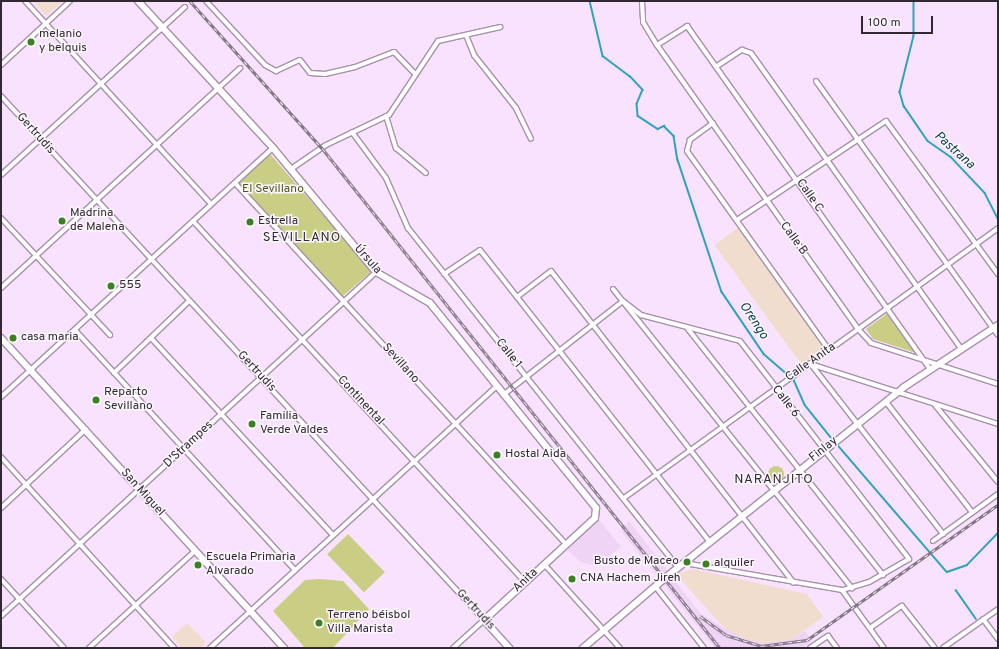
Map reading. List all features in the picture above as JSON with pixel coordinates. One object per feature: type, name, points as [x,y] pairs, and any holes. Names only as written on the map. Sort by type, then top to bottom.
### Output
[{"type":"street","points":[[25,1],[211,204]]},
{"type":"street","points":[[1,65],[70,1]]},
{"type":"street","name":"Úrsula","points":[[138,1],[273,148],[376,272],[430,303],[496,387],[592,501],[597,512]]},
{"type":"street","points":[[206,1],[265,65],[276,71],[300,60],[310,73],[325,74],[394,52],[416,74]]},
{"type":"street","name":"Calle B","points":[[642,1],[643,22],[658,45],[766,201],[858,329],[871,343],[929,365],[998,384]]},
{"type":"street","points":[[1,175],[39,138],[185,7]]},
{"type":"street","name":"Calle C","points":[[658,45],[688,26],[929,365]]},
{"type":"street","points":[[291,169],[352,132],[386,116],[438,41],[500,27]]},
{"type":"street","points":[[466,35],[474,55],[516,108],[531,139]]},
{"type":"street","points":[[717,66],[742,50],[752,53],[961,348]]},
{"type":"street","points":[[1,288],[217,87],[240,68]]},
{"type":"street","points":[[816,82],[947,265],[996,326],[998,335]]},
{"type":"street","name":"Gertrudis","points":[[1,96],[509,648]]},
{"type":"street","points":[[386,116],[396,148],[426,173]]},
{"type":"street","points":[[737,220],[826,159],[886,121],[998,274]]},
{"type":"street","points":[[713,123],[690,140],[687,151],[829,350]]},
{"type":"street","name":"Calle 1","points":[[352,132],[386,178],[408,228],[624,498],[678,568]]},
{"type":"street","points":[[1,397],[273,148]]},
{"type":"street","name":"Sevillano","points":[[235,183],[566,544]]},
{"type":"street","points":[[1,218],[110,335]]},
{"type":"street","name":"Continental","points":[[193,221],[525,582]]},
{"type":"street","name":"Calle Anita","points":[[624,498],[774,388],[918,287],[998,228]]},
{"type":"street","points":[[444,274],[479,250],[710,542]]},
{"type":"street","points":[[517,297],[551,271],[794,583]]},
{"type":"street","name":"D'Strampes","points":[[1,616],[140,491],[376,272]]},
{"type":"street","points":[[613,288],[852,588]]},
{"type":"street","points":[[503,395],[560,353],[623,301]]},
{"type":"street","name":"Calle 6","points":[[623,301],[641,315],[688,329],[740,341],[774,388],[909,559],[883,575]]},
{"type":"street","points":[[114,373],[189,302]]},
{"type":"street","name":"Finlay","points":[[583,648],[683,563],[830,445],[899,392],[929,365],[961,348],[996,326]]},
{"type":"street","points":[[683,563],[842,590],[852,588],[883,575],[688,329]]},
{"type":"street","points":[[75,330],[295,570]]},
{"type":"street","name":"San Miguel","points":[[1,338],[86,429],[140,491],[284,648]]},
{"type":"street","points":[[151,338],[223,414],[333,535]]},
{"type":"street","points":[[810,363],[998,424]]},
{"type":"street","points":[[810,363],[943,534]]},
{"type":"street","points":[[210,648],[454,423],[496,387]]},
{"type":"street","points":[[886,402],[972,512]]},
{"type":"street","points":[[935,404],[998,482]]},
{"type":"street","points":[[1,508],[86,429]]},
{"type":"street","points":[[1,457],[174,648]]},
{"type":"street","points":[[933,541],[998,494]]},
{"type":"street","name":"Anita","points":[[453,648],[566,544],[597,512]]},
{"type":"street","points":[[89,648],[195,551]]},
{"type":"street","points":[[544,564],[620,648]]},
{"type":"street","points":[[1,579],[64,648]]},
{"type":"street","points":[[655,586],[704,648]]},
{"type":"street","points":[[842,590],[884,648]]},
{"type":"street","points":[[870,628],[902,606],[935,648]]},
{"type":"street","points":[[943,648],[998,609]]},
{"type":"street","points":[[983,619],[998,639]]},
{"type":"street","points":[[810,648],[828,636],[837,648]]},
{"type":"shaded area","points":[[33,1],[63,1],[46,16]]},
{"type":"shaded area","points":[[738,228],[826,349],[802,366],[715,245]]},
{"type":"shaded area","points":[[599,520],[621,547],[597,566],[581,562],[567,550]]},
{"type":"shaded area","points":[[629,521],[700,613],[724,628],[791,640],[805,631],[812,641],[802,648],[715,648],[620,530]]},
{"type":"shaded area","points":[[693,569],[807,594],[823,617],[791,640],[764,643],[745,639],[724,628],[676,574]]},
{"type":"shaded area","points":[[187,623],[206,642],[200,648],[182,648],[172,637]]},
{"type":"green space","name":"El Sevillano","points":[[270,154],[372,271],[339,299],[238,182]]},
{"type":"green space","points":[[888,313],[916,353],[873,339],[866,329]]},
{"type":"green space","points":[[773,466],[779,466],[784,471],[782,480],[779,482],[773,482],[768,477],[768,471]]},
{"type":"green space","points":[[348,534],[385,572],[364,592],[327,554]]},
{"type":"green space","name":"Terreno béisbol Villa Marista","points":[[320,579],[343,581],[369,609],[333,648],[305,648],[273,611],[305,580]]},
{"type":"waterway","name":"Orengo","points":[[590,1],[603,56],[630,76],[643,90],[637,104],[638,116],[658,129],[664,126],[674,136],[678,160],[722,292],[764,354],[794,380],[805,405],[833,440]]},
{"type":"waterway","name":"Pastrana","points":[[914,1],[914,36],[900,92],[904,106],[928,141],[951,157],[985,193],[998,219]]},
{"type":"waterway","name":"Orengo","points":[[836,443],[947,572],[967,565],[998,533]]},
{"type":"waterway","points":[[956,590],[976,619]]},
{"type":"railway","points":[[190,1],[322,148],[720,648]]},
{"type":"railway","points":[[700,616],[726,635],[761,646],[807,640],[998,505]]},
{"type":"place","name":"melanio y belquis","points":[[31,42]]},
{"type":"place","name":"Madrina de Malena","points":[[62,221]]},
{"type":"place","name":"Estrella","points":[[250,222]]},
{"type":"place","name":"555","points":[[111,286]]},
{"type":"place","name":"casa maria","points":[[13,338]]},
{"type":"place","name":"Reparto Sevillano","points":[[96,400]]},
{"type":"place","name":"Familia Verde Valdes","points":[[252,424]]},
{"type":"place","name":"Hostal Aida","points":[[497,455]]},
{"type":"place","name":"Busto de Maceo","points":[[687,562]]},
{"type":"place","name":"alquiler","points":[[706,564]]},
{"type":"place","name":"Escuela Primaria Alvarado","points":[[198,565]]},
{"type":"place","name":"CNA Hachem Jireh","points":[[572,579]]},
{"type":"place","name":"Terreno béisbol Villa Marista","points":[[319,623]]},
{"type":"district","name":"SEVILLANO","points":[[302,238]]},
{"type":"district","name":"NARANJITO","points":[[774,480]]}]
